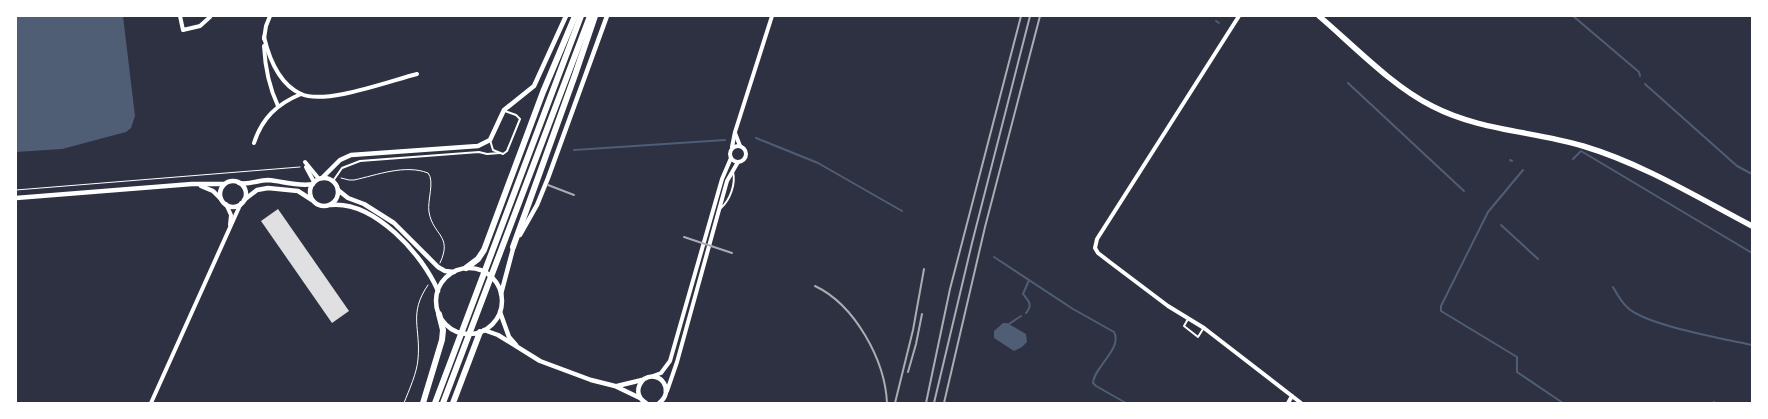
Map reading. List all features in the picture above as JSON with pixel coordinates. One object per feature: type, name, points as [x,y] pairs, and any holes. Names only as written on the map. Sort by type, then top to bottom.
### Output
[{"type":"highway","points":[[466,268],[478,259],[484,250],[543,92],[575,16]]},
{"type":"highway","points":[[434,403],[581,16]]},
{"type":"highway","points":[[443,403],[590,16]]},
{"type":"highway","points":[[513,247],[576,76],[595,16]]},
{"type":"highway","points":[[423,403],[442,340],[443,330],[439,314]]},
{"type":"highway","points":[[453,403],[482,331]]},
{"type":"main road","points":[[1319,16],[1392,79],[1422,101],[1451,115],[1470,122],[1568,142],[1602,152],[1644,169],[1752,226]]},
{"type":"street","points":[[180,16],[183,30],[200,26],[210,17]]},
{"type":"street","points":[[270,16],[264,37],[266,68],[271,88],[278,106]]},
{"type":"street","points":[[16,198],[192,184],[224,184],[232,181],[246,184],[268,180],[304,184],[313,183],[321,178],[340,160],[351,155],[478,146],[490,140],[504,110],[534,86],[566,16]]},
{"type":"street","points":[[501,294],[513,247],[537,205],[607,16]]},
{"type":"street","points":[[663,403],[697,290],[722,180],[731,158],[730,152],[735,132],[772,16]]},
{"type":"street","points":[[1239,16],[1095,242],[1096,250],[1105,259],[1168,306],[1204,328],[1292,396],[1296,401],[1301,403]]},
{"type":"street","points":[[264,37],[270,56],[279,74],[292,88],[301,94],[318,97],[338,94],[417,74]]},
{"type":"street","points":[[254,143],[263,123],[278,106],[301,94]]},
{"type":"street","points":[[615,386],[642,380],[646,377],[661,373],[666,368],[676,342],[691,288],[727,181],[738,162],[743,160],[746,154],[744,148],[740,146],[735,132]]},
{"type":"street","points":[[732,147],[740,146]]},
{"type":"street","points":[[731,158],[738,162]]},
{"type":"street","points":[[312,200],[310,193],[313,183],[305,162],[321,178],[333,181],[338,190],[348,198],[364,204],[394,223],[438,267],[445,271],[454,272]]},
{"type":"street","points":[[151,403],[242,202],[244,189],[239,183]]},
{"type":"street","points":[[192,184],[207,188],[226,204],[231,218],[228,234]]},
{"type":"street","points":[[221,199],[220,191],[224,184]]},
{"type":"street","points":[[226,204],[233,206],[242,202],[257,190],[268,188],[298,191],[317,205],[322,206],[339,204],[366,213],[380,222],[416,255],[432,278],[438,291]]},
{"type":"street","points":[[330,205],[337,197],[338,190]]},
{"type":"street","points":[[466,268],[478,269],[487,274],[496,282],[501,294],[502,303],[500,312],[494,322],[482,331],[469,334],[457,331],[446,324],[439,314],[436,304],[438,291],[444,280],[454,272],[466,268]]},
{"type":"street","points":[[691,288],[697,290]]},
{"type":"street","points":[[500,312],[509,336],[520,349]]},
{"type":"street","points":[[482,331],[498,335],[550,365],[591,380],[615,386],[640,398],[646,403]]},
{"type":"street","points":[[676,342],[682,344]]},
{"type":"street","points":[[653,376],[663,381],[666,394]]},
{"type":"street","points":[[640,398],[638,390],[642,380]]},
{"type":"street","points":[[658,403],[666,394]]},
{"type":"street","points":[[1288,403],[1292,396]]},
{"type":"lane","points":[[333,181],[342,168],[360,161],[479,152],[487,154],[506,153],[520,119],[516,114],[504,110]]},
{"type":"lane","points":[[490,140],[491,148],[500,153]]},
{"type":"lane","points":[[718,210],[727,202],[731,193],[734,181],[732,172]]},
{"type":"lane","points":[[1188,318],[1184,326],[1198,337],[1204,328]]},
{"type":"path","points":[[404,403],[411,387],[418,360],[416,308],[423,292],[430,282]]},
{"type":"water","points":[[16,16],[123,16],[135,116],[131,128],[126,132],[62,149],[16,152]]},
{"type":"water","points":[[1003,323],[1007,323],[1026,334],[1027,342],[1022,347],[1014,351],[994,338],[994,331]]},
{"type":"building","points":[[278,209],[349,311],[332,323],[261,221]]},
{"type":"waterway","points":[[1573,16],[1639,72],[1640,76]]},
{"type":"waterway","points":[[1348,83],[1464,191]]},
{"type":"waterway","points":[[1645,84],[1737,166],[1752,174]]},
{"type":"waterway","points":[[756,138],[818,163],[902,211]]},
{"type":"waterway","points":[[574,150],[725,140]]},
{"type":"waterway","points":[[1573,159],[1581,151],[1752,253]]},
{"type":"waterway","points":[[1523,170],[1488,212],[1441,306],[1441,311],[1517,357],[1517,372],[1563,403]]},
{"type":"waterway","points":[[1501,225],[1538,259]]},
{"type":"waterway","points":[[994,257],[1073,309],[1114,332],[1116,338],[1115,344],[1098,371],[1093,383],[1126,403]]},
{"type":"waterway","points":[[1026,313],[1030,305],[1023,294],[1029,280]]},
{"type":"waterway","points":[[1613,287],[1627,307],[1636,314],[1650,320],[1705,335],[1752,345]]},
{"type":"waterway","points":[[1009,324],[1021,316]]},
{"type":"railway","points":[[926,403],[950,289],[1021,16]]},
{"type":"railway","points":[[934,403],[972,243],[1030,16]]},
{"type":"railway","points":[[944,403],[985,227],[1040,16]]},
{"type":"railway","points":[[548,185],[574,195]]},
{"type":"railway","points":[[684,237],[732,253]]},
{"type":"railway","points":[[895,403],[913,330],[924,269]]},
{"type":"railway","points":[[815,286],[843,306],[855,320],[865,336],[881,369],[887,403]]},
{"type":"railway","points":[[908,372],[916,344],[922,314]]}]
